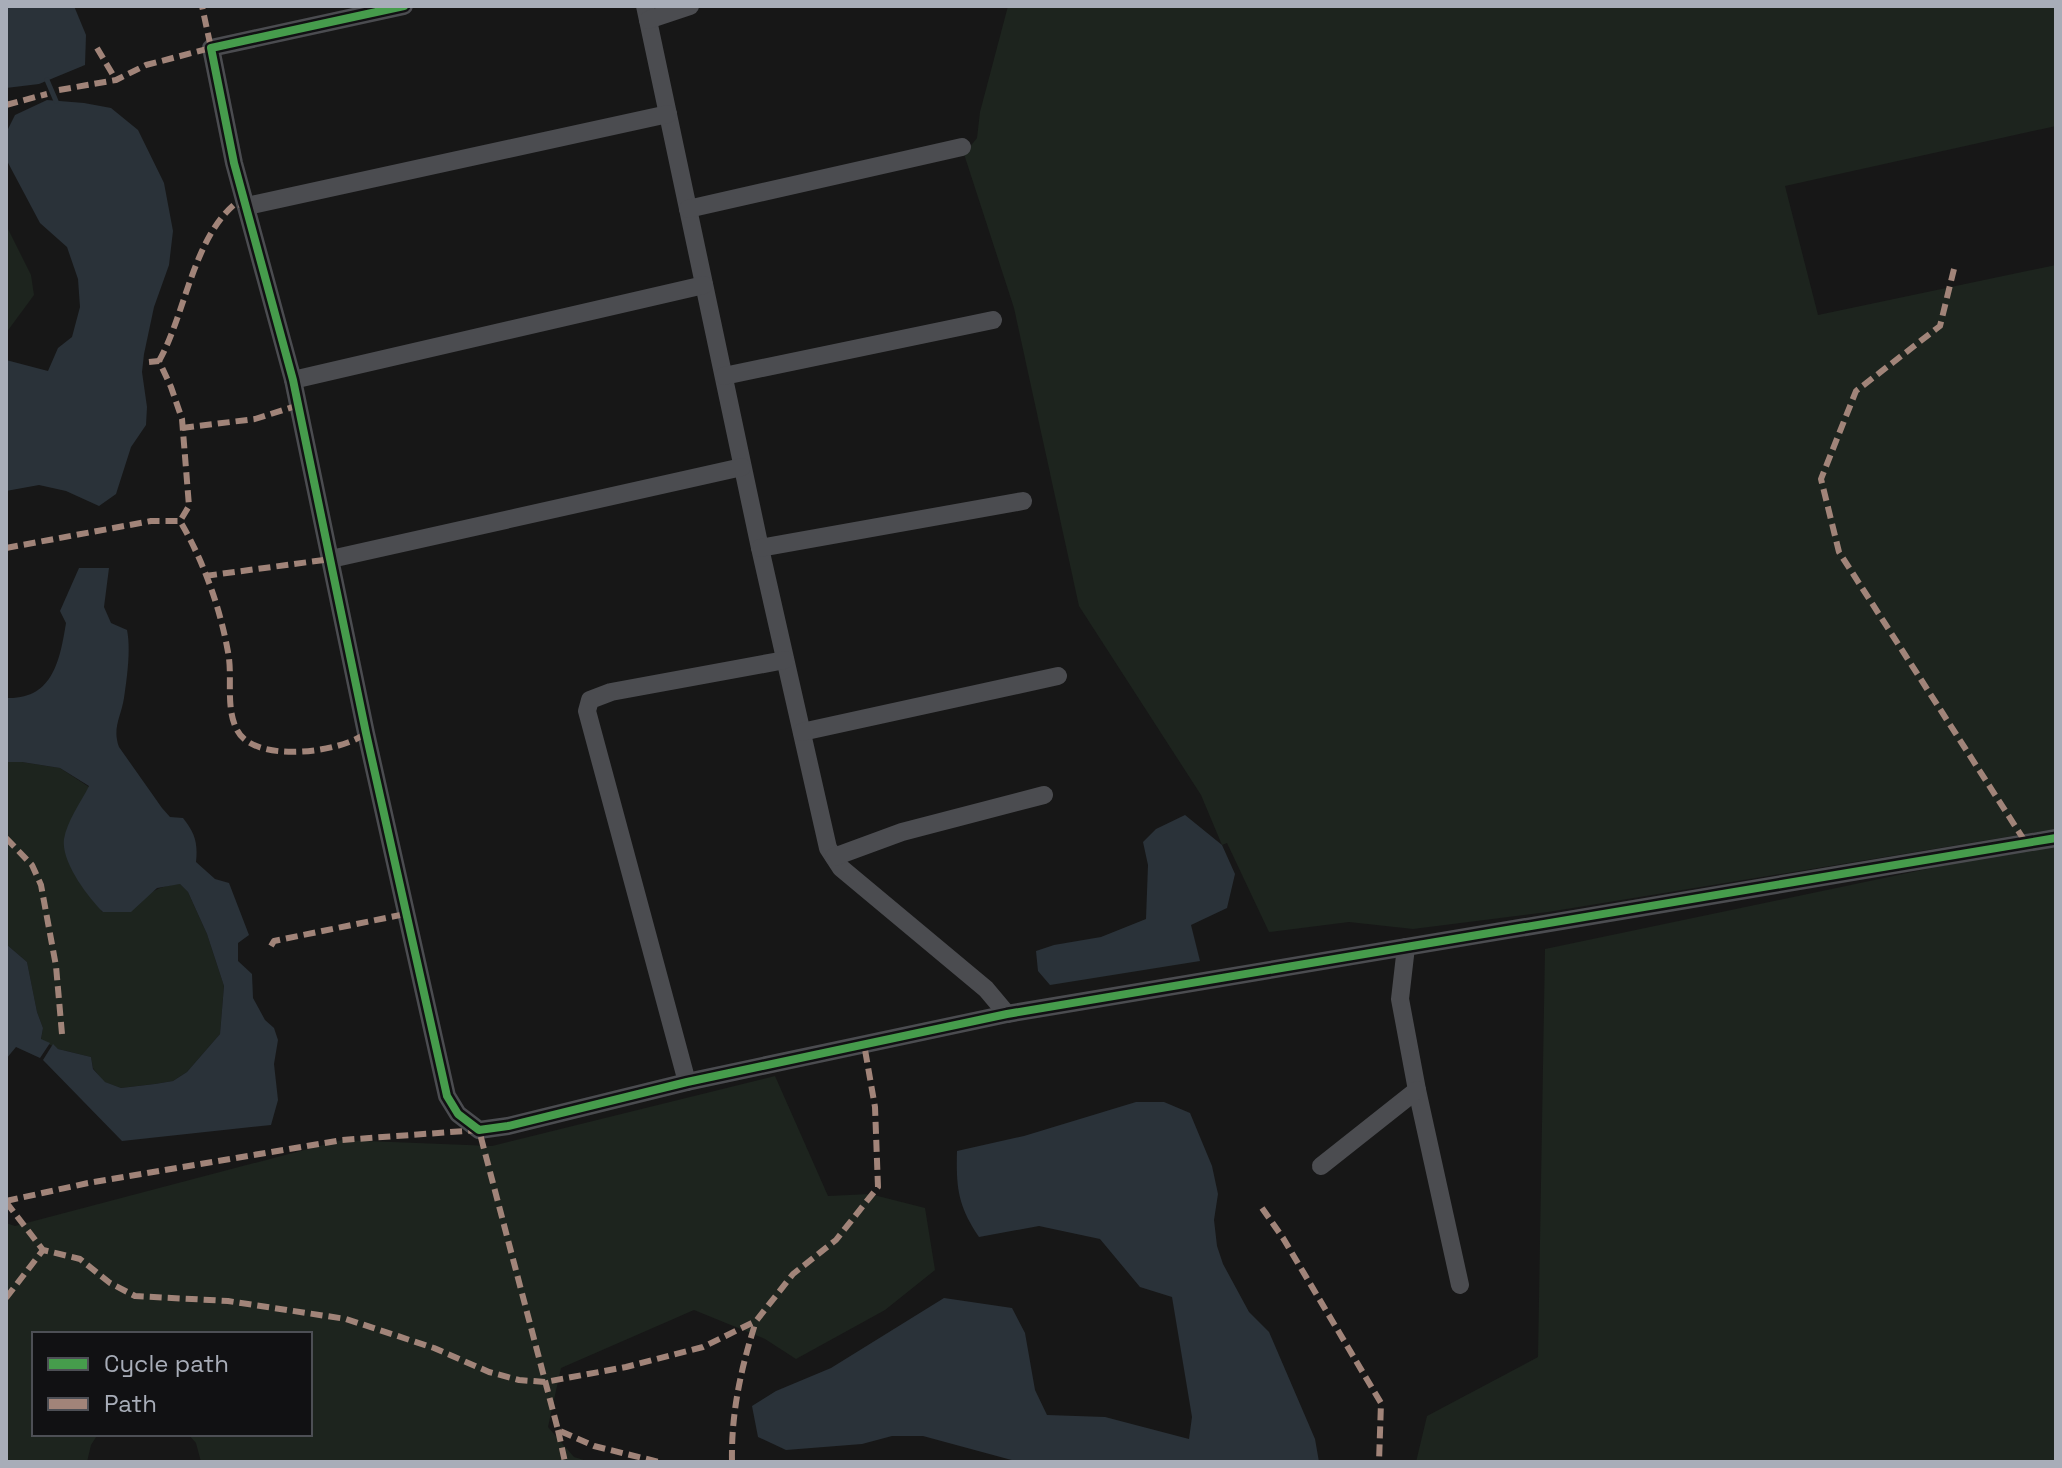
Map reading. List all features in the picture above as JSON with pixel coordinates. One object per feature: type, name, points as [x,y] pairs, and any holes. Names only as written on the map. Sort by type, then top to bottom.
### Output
[{"type":"street","points":[[404,6],[211,48],[234,163],[293,380],[447,1096],[458,1114],[479,1130],[1007,1014],[2056,838]]},
{"type":"street","points":[[690,6],[646,13],[742,467],[828,848],[841,868],[986,989],[1007,1014]]},
{"type":"street","points":[[247,206],[668,114]]},
{"type":"street","points":[[688,209],[962,147]]},
{"type":"street","points":[[293,380],[704,285]]},
{"type":"street","points":[[724,376],[993,320]]},
{"type":"street","points":[[331,559],[742,467]]},
{"type":"street","points":[[760,548],[1023,501]]},
{"type":"street","points":[[687,1082],[587,711],[590,700],[611,692],[785,660]]},
{"type":"street","points":[[802,732],[1058,676]]},
{"type":"street","points":[[834,857],[902,832],[1044,795]]},
{"type":"street","points":[[1406,947],[1400,999],[1460,1285]]},
{"type":"street","points":[[1321,1166],[1417,1090]]},
{"type":"shaded area","points":[[6,6],[74,6],[86,35],[85,65],[39,84],[6,88]]},
{"type":"shaded area","points":[[1008,6],[2056,6],[2056,126],[1785,186],[1818,315],[2056,265],[2056,829],[1548,912],[1413,929],[1349,922],[1269,932],[1227,843],[1222,845],[1201,795],[1079,606],[1014,308],[964,154],[977,138],[980,112]]},
{"type":"shaded area","points":[[47,100],[111,108],[138,130],[164,183],[173,231],[169,265],[154,307],[144,354],[142,372],[146,425],[131,447],[116,494],[99,506],[66,491],[39,485],[6,491],[6,360],[48,371],[58,348],[72,337],[80,307],[78,279],[67,247],[40,223],[6,159],[6,133],[15,115]]},
{"type":"shaded area","points":[[6,225],[31,275],[34,295],[6,333]]},
{"type":"shaded area","points":[[79,568],[109,568],[104,607],[111,623],[127,630],[127,673],[117,728],[119,747],[170,817],[183,818],[187,823],[195,838],[196,862],[215,879],[229,883],[249,935],[238,943],[238,961],[252,974],[253,998],[265,1020],[274,1028],[278,1040],[274,1064],[278,1100],[271,1125],[122,1141],[43,1060],[53,1044],[58,1049],[91,1057],[93,1069],[105,1082],[121,1088],[173,1081],[187,1072],[220,1034],[224,986],[207,934],[188,892],[180,884],[157,888],[131,912],[103,912],[83,888],[67,858],[64,839],[89,786],[60,768],[6,762],[6,698],[34,692],[51,675],[61,651],[66,623],[60,611]]},
{"type":"shaded area","points":[[6,762],[60,768],[89,787],[70,825],[102,912],[130,912],[147,896],[165,886],[180,884],[188,892],[207,934],[224,986],[220,1034],[187,1072],[173,1081],[121,1088],[104,1082],[93,1068],[91,1057],[58,1049],[41,1040],[43,1028],[27,962],[6,944]]},
{"type":"shaded area","points":[[1185,815],[1222,845],[1235,874],[1227,908],[1191,925],[1200,961],[1050,985],[1038,971],[1036,951],[1101,937],[1146,919],[1148,865],[1143,842],[1156,829]]},
{"type":"shaded area","points":[[2056,842],[2056,1462],[1416,1462],[1427,1416],[1538,1357],[1545,949]]},
{"type":"shaded area","points":[[6,944],[27,962],[43,1028],[41,1039],[50,1043],[40,1058],[16,1047],[6,1059]]},
{"type":"shaded area","points":[[775,1076],[828,1196],[870,1194],[925,1208],[935,1270],[885,1310],[796,1359],[765,1339],[694,1310],[561,1368],[548,1427],[574,1457],[590,1462],[201,1462],[196,1443],[190,1436],[312,1436],[312,1332],[32,1332],[32,1436],[97,1436],[87,1462],[6,1462],[6,1223],[15,1226],[342,1140],[492,1146]]},
{"type":"shaded area","points":[[1136,1102],[1164,1102],[1190,1113],[1212,1166],[1218,1194],[1214,1220],[1223,1264],[1249,1312],[1269,1332],[1315,1439],[1319,1462],[1019,1462],[923,1436],[892,1436],[862,1444],[786,1450],[758,1437],[752,1406],[776,1391],[831,1368],[944,1298],[1012,1308],[1025,1333],[1035,1390],[1047,1415],[1105,1417],[1189,1439],[1192,1417],[1172,1297],[1140,1287],[1100,1239],[1039,1226],[979,1237],[967,1216],[958,1186],[957,1151],[1024,1136]]},
{"type":"waterway","points":[[47,80],[56,101]]},
{"type":"marked path","points":[[59,90],[116,80],[146,65],[211,48],[202,6]]},
{"type":"marked path","points":[[97,48],[116,80]]},
{"type":"marked path","points":[[6,105],[47,94]]},
{"type":"marked path","points":[[159,361],[209,237],[235,204],[247,206]]},
{"type":"marked path","points":[[1954,269],[1940,326],[1856,391],[1821,479],[1839,552],[2026,843]]},
{"type":"marked path","points":[[149,362],[159,361],[182,419],[189,506],[180,521]]},
{"type":"marked path","points":[[182,428],[255,419],[299,405]]},
{"type":"marked path","points":[[6,548],[151,521],[180,521],[210,584],[225,635],[233,721],[246,741],[261,748],[298,752],[338,746],[366,733]]},
{"type":"marked path","points":[[205,576],[331,559]]},
{"type":"marked path","points":[[6,838],[32,865],[41,885],[56,966],[62,1034]]},
{"type":"marked path","points":[[271,946],[274,941],[405,914]]},
{"type":"marked path","points":[[6,1202],[43,1250],[80,1259],[110,1283],[135,1296],[228,1301],[346,1319],[434,1348],[489,1372],[519,1380],[545,1382],[626,1367],[703,1347],[756,1321],[793,1274],[836,1240],[878,1187],[875,1107],[864,1044]]},
{"type":"marked path","points":[[6,1201],[88,1183],[342,1140],[479,1130],[558,1430],[594,1446],[659,1462]]},
{"type":"marked path","points":[[1262,1208],[1381,1403],[1379,1462]]},
{"type":"marked path","points":[[6,1298],[43,1250]]},
{"type":"marked path","points":[[732,1462],[738,1391],[756,1321]]},
{"type":"marked path","points":[[558,1430],[565,1462]]},
{"type":"cycle path","points":[[404,6],[211,48],[234,163],[293,380],[366,733],[447,1096],[458,1114],[479,1130],[1007,1014],[2056,838]]}]
